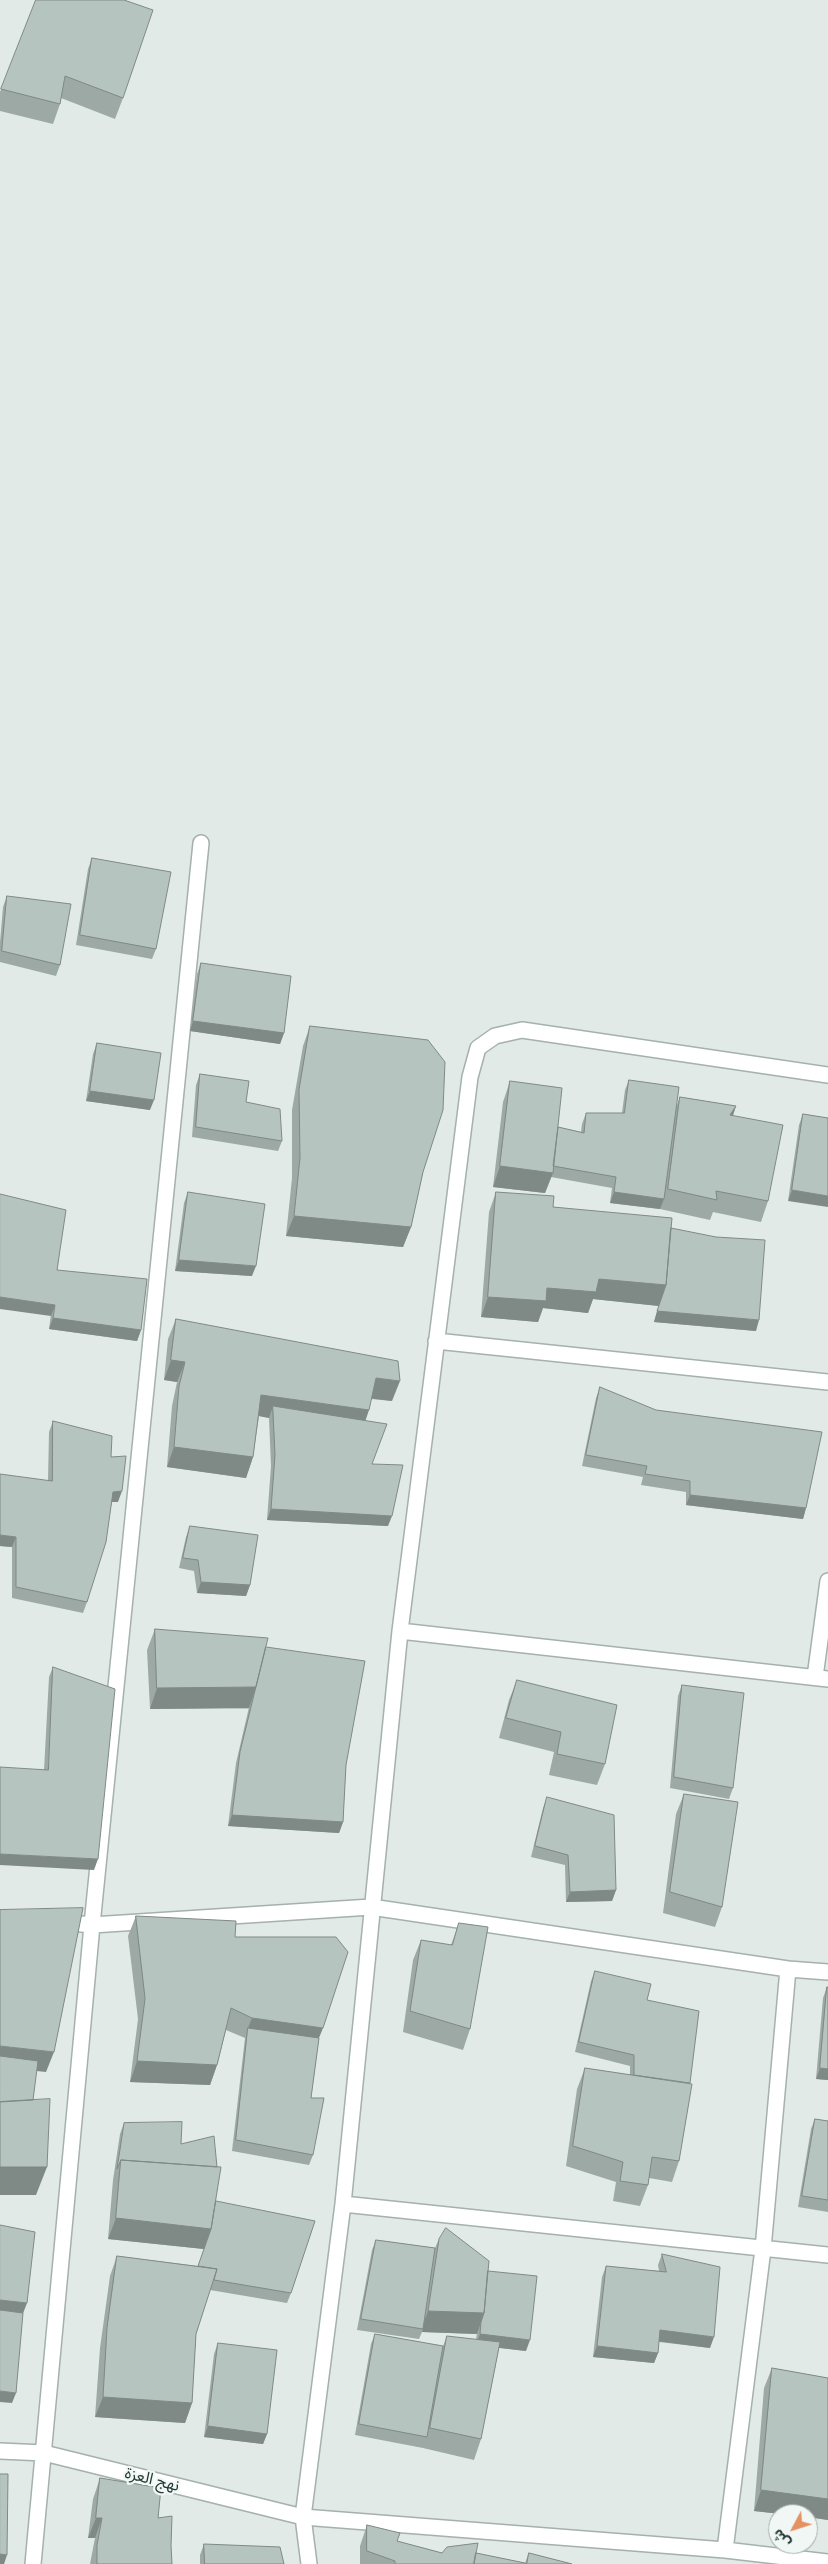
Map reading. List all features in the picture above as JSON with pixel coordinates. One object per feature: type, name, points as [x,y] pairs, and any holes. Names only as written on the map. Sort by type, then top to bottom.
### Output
[{"type":"street","points":[[33,2564],[92,1925],[201,843]]},
{"type":"street","points":[[309,2564],[303,2517],[343,2204],[400,1631],[470,1077],[478,1048],[496,1036],[522,1030],[828,1075]]},
{"type":"street","points":[[436,1341],[828,1382]]},
{"type":"street","points":[[400,1631],[821,1678],[828,1581]]},
{"type":"street","points":[[46,1920],[92,1925],[372,1907],[788,1969],[828,1972]]},
{"type":"street","points":[[725,2550],[763,2249],[788,1969]]},
{"type":"street","points":[[343,2204],[828,2256]]},
{"type":"street","name":"نهج العزة","points":[[0,2450],[44,2453],[303,2517],[725,2550],[828,2562]]},
{"type":"building","points":[[36,0],[124,0],[153,10],[123,98],[65,76],[60,104],[1,89]]},
{"type":"building","points":[[92,858],[171,872],[156,949],[80,935]]},
{"type":"building","points":[[7,896],[71,904],[60,965],[2,951]]},
{"type":"building","points":[[201,963],[291,976],[284,1033],[193,1021]]},
{"type":"building","points":[[310,1026],[428,1040],[445,1062],[443,1110],[423,1172],[411,1227],[294,1216],[300,1158],[299,1090]]},
{"type":"building","points":[[97,1043],[161,1053],[154,1100],[90,1091]]},
{"type":"building","points":[[200,1074],[249,1081],[246,1102],[280,1109],[282,1141],[196,1127]]},
{"type":"building","points":[[629,1080],[679,1087],[664,1199],[614,1192],[616,1177],[553,1166],[558,1127],[584,1133],[586,1113],[624,1113]]},
{"type":"building","points":[[510,1081],[562,1088],[553,1173],[500,1166]]},
{"type":"building","points":[[680,1097],[736,1106],[730,1115],[783,1125],[768,1201],[716,1191],[717,1200],[668,1189]]},
{"type":"building","points":[[803,1114],[828,1118],[828,1196],[792,1190]]},
{"type":"building","points":[[188,1192],[265,1204],[256,1266],[179,1260]]},
{"type":"building","points":[[496,1192],[554,1196],[553,1207],[672,1218],[666,1285],[599,1279],[596,1292],[547,1288],[546,1301],[488,1297]]},
{"type":"building","points":[[0,1194],[66,1210],[57,1270],[147,1279],[141,1330],[53,1318],[55,1305],[0,1297]]},
{"type":"building","points":[[671,1228],[716,1237],[765,1240],[759,1320],[657,1311],[666,1285]]},
{"type":"building","points":[[176,1319],[398,1361],[400,1381],[376,1378],[369,1410],[261,1395],[253,1457],[174,1447],[179,1386],[185,1362],[171,1360]]},
{"type":"building","points":[[600,1387],[656,1410],[822,1432],[806,1508],[690,1495],[690,1481],[645,1474],[647,1466],[586,1455]]},
{"type":"building","points":[[273,1406],[387,1424],[372,1464],[403,1465],[392,1516],[271,1509],[275,1455]]},
{"type":"building","points":[[53,1421],[112,1436],[111,1457],[126,1456],[122,1491],[113,1492],[106,1542],[87,1602],[16,1587],[16,1537],[0,1535],[0,1474],[52,1481]]},
{"type":"building","points":[[190,1526],[258,1535],[250,1585],[201,1582],[198,1560],[183,1558]]},
{"type":"building","points":[[155,1629],[268,1638],[256,1687],[157,1688]]},
{"type":"building","points":[[266,1647],[365,1661],[346,1765],[343,1822],[232,1815],[240,1752]]},
{"type":"building","points":[[53,1667],[115,1689],[98,1859],[0,1854],[0,1767],[48,1770]]},
{"type":"building","points":[[517,1680],[617,1705],[605,1764],[557,1754],[561,1732],[506,1718]]},
{"type":"building","points":[[682,1685],[744,1693],[733,1788],[674,1777]]},
{"type":"building","points":[[684,1794],[738,1802],[722,1907],[670,1892]]},
{"type":"building","points":[[547,1797],[614,1815],[616,1890],[570,1892],[568,1855],[535,1846]]},
{"type":"building","points":[[83,1908],[54,2052],[0,2046],[0,1910]]},
{"type":"building","points":[[136,1916],[236,1921],[235,1937],[336,1937],[348,1952],[323,2028],[252,2018],[231,2008],[217,2065],[137,2061],[145,1999]]},
{"type":"building","points":[[459,1923],[488,1927],[470,2029],[410,2011],[421,1940],[452,1945]]},
{"type":"building","points":[[595,1971],[651,1984],[647,2000],[699,2011],[690,2083],[634,2075],[634,2055],[579,2042]]},
{"type":"building","points":[[828,1987],[828,2069],[820,2068]]},
{"type":"building","points":[[248,2028],[319,2038],[311,2098],[324,2098],[313,2155],[236,2140]]},
{"type":"building","points":[[0,2056],[38,2061],[33,2100],[0,2102]]},
{"type":"building","points":[[585,2068],[692,2084],[679,2161],[652,2157],[648,2185],[620,2181],[623,2162],[573,2146]]},
{"type":"building","points":[[50,2099],[47,2167],[0,2167],[0,2102]]},
{"type":"building","points":[[815,2119],[828,2121],[828,2200],[802,2196]]},
{"type":"building","points":[[182,2122],[181,2144],[214,2136],[217,2167],[121,2160],[117,2169],[124,2123]]},
{"type":"building","points":[[121,2160],[221,2167],[211,2229],[116,2218]]},
{"type":"building","points":[[216,2201],[315,2221],[291,2293],[214,2280],[217,2269],[198,2266],[211,2229]]},
{"type":"building","points":[[0,2225],[35,2232],[27,2303],[0,2300]]},
{"type":"building","points":[[446,2228],[489,2261],[484,2313],[428,2311],[439,2239]]},
{"type":"building","points":[[376,2240],[435,2248],[423,2329],[361,2319]]},
{"type":"building","points":[[662,2254],[720,2267],[714,2337],[660,2330],[658,2353],[597,2346],[606,2266],[666,2272]]},
{"type":"building","points":[[117,2256],[217,2269],[196,2334],[192,2403],[103,2397],[107,2328]]},
{"type":"building","points":[[488,2271],[537,2276],[530,2340],[480,2334]]},
{"type":"building","points":[[0,2310],[23,2313],[16,2393],[0,2391]]},
{"type":"building","points":[[375,2334],[443,2346],[427,2437],[359,2424]]},
{"type":"building","points":[[447,2336],[500,2342],[481,2439],[430,2428]]},
{"type":"building","points":[[218,2343],[277,2350],[267,2434],[208,2426]]},
{"type":"building","points":[[772,2368],[828,2378],[828,2499],[761,2490]]},
{"type":"building","points":[[0,2474],[8,2474],[7,2555],[0,2554]]},
{"type":"building","points":[[100,2478],[161,2488],[158,2518],[172,2516],[172,2564],[97,2564],[97,2545],[102,2518],[96,2518]]},
{"type":"building","points":[[367,2525],[400,2533],[397,2541],[442,2553],[447,2547],[478,2543],[474,2564],[395,2564],[395,2561],[367,2551]]},
{"type":"building","points":[[204,2544],[280,2547],[284,2564],[205,2564]]},
{"type":"building","points":[[476,2553],[525,2563],[525,2564],[474,2564]]},
{"type":"building","points":[[529,2553],[572,2564],[527,2564]]}]
